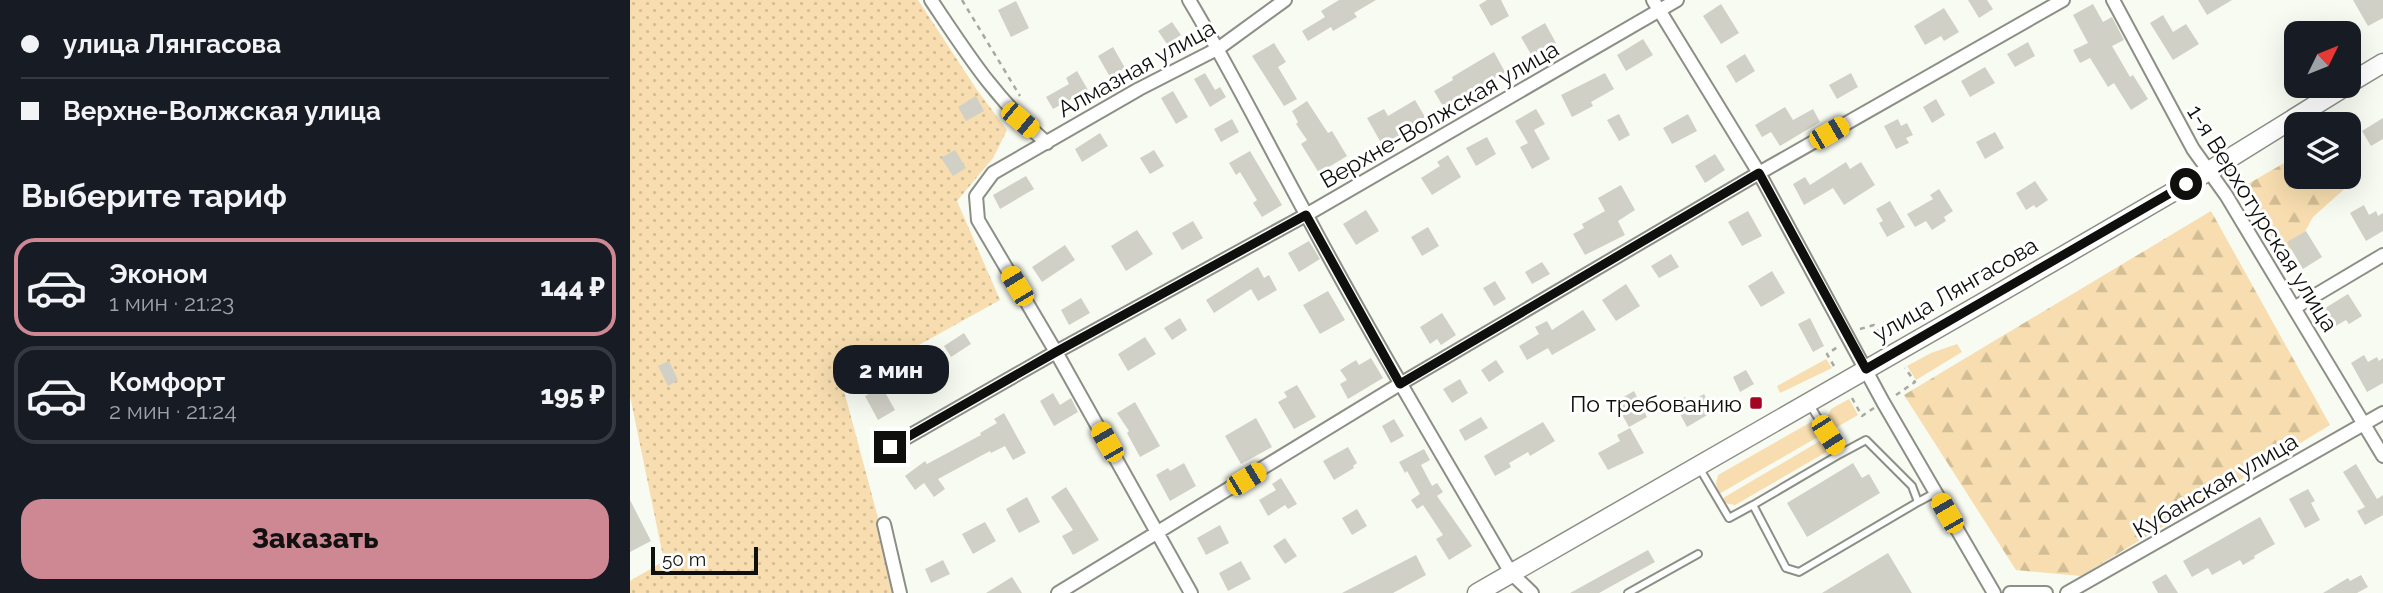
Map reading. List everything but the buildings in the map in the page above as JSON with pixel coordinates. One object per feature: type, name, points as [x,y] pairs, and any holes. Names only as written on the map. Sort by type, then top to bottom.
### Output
[{"type":"main road","name":"улица Лянгасова","points":[[2361,76],[2383,63]]},
{"type":"main road","name":"улица Лянгасова","points":[[1477,593],[2208,171],[2326,98]]},
{"type":"street","points":[[931,0],[986,82],[1020,120],[1047,143]]},
{"type":"street","points":[[1189,0],[1219,48],[1306,215],[1400,384],[1511,573],[1532,593]]},
{"type":"street","name":"Алмазная улица","points":[[1056,352],[978,220],[976,196],[993,173],[1139,89],[1219,48],[1285,0]]},
{"type":"street","name":"Верхне-Волжская улица","points":[[890,447],[1056,352],[1306,215],[1656,5],[1677,0]]},
{"type":"street","points":[[1058,593],[1400,384],[1759,173],[2063,0]]},
{"type":"street","name":"1-я Верхотурская улица","points":[[2113,0],[2193,149],[2226,195],[2383,456]]},
{"type":"street","points":[[1656,5],[1759,173],[1935,493],[1994,593]]},
{"type":"street","points":[[2294,308],[2383,256]]},
{"type":"street","points":[[1056,352],[1191,593]]},
{"type":"street","name":"Кубанская улица","points":[[2067,593],[2383,413]]},
{"type":"street","points":[[884,524],[900,593]]},
{"type":"street","points":[[2010,593],[2046,593]]},
{"type":"lane","points":[[1809,403],[1840,454]]},
{"type":"lane","points":[[1699,466],[1729,517],[1866,440],[1912,486],[1918,502]]},
{"type":"lane","points":[[1753,505],[1786,568],[1799,572],[1935,493]]},
{"type":"lane","points":[[1628,593],[1698,554]]},
{"type":"path","points":[[962,0],[1019,95]]},
{"type":"path","points":[[1860,329],[1874,325],[1879,332]]},
{"type":"path","points":[[1834,366],[1827,354],[1841,344]]},
{"type":"path","points":[[1896,395],[1915,382],[1905,368]]},
{"type":"path","points":[[1852,398],[1861,416],[1878,405]]},
{"type":"green space","points":[[630,0],[918,0],[977,90],[1007,130],[993,158],[957,201],[1000,300],[843,387],[898,593],[630,593],[630,581],[664,561],[630,396]]},
{"type":"green space","points":[[2284,163],[2284,189],[2344,189],[2313,217],[2297,246],[2282,254],[2256,211],[2248,184]]},
{"type":"green space","points":[[2211,211],[2330,425],[2081,576],[2016,570],[1904,395]]},
{"type":"green space","points":[[1957,344],[1962,352],[1916,380],[1907,366],[1931,353]]},
{"type":"green space","points":[[1826,359],[1832,368],[1780,393],[1777,386]]},
{"type":"green space","points":[[1849,399],[1858,415],[1830,431],[1826,420],[1831,409]]},
{"type":"green space","points":[[1811,422],[1823,434],[1719,494],[1716,484],[1718,475]]},
{"type":"green space","points":[[1825,438],[1829,446],[1823,454],[1735,505],[1725,503],[1723,498]]},
{"type":"place","name":"По требованию","points":[[1756,403]]},
{"type":"route","points":[[890,447],[1056,352],[1306,215],[1400,384],[1759,173],[1866,369],[2186,184]]}]
